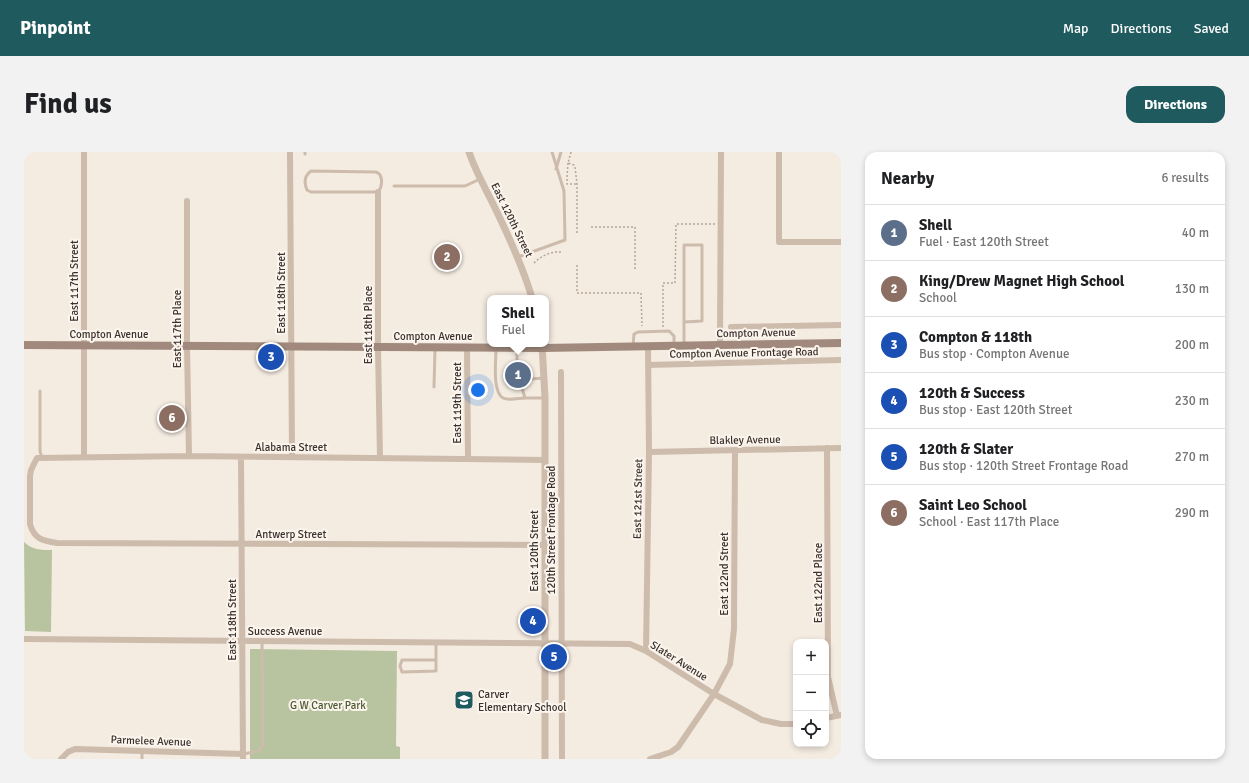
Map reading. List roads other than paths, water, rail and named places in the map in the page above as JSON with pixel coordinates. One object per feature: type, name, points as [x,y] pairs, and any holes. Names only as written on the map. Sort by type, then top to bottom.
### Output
[{"type":"main road","name":"Compton Avenue","points":[[549,346],[684,346],[841,343]]},
{"type":"main road","name":"Compton Avenue","points":[[24,345],[530,347]]},
{"type":"street","name":"East 117th Street","points":[[84,152],[84,457]]},
{"type":"street","name":"East 118th Street","points":[[290,152],[292,457]]},
{"type":"street","name":"East 120th Street","points":[[469,152],[480,179],[525,273],[531,295]]},
{"type":"street","points":[[720,345],[721,152]]},
{"type":"street","points":[[779,152],[779,242],[841,242]]},
{"type":"street","name":"East 118th Place","points":[[378,192],[380,458]]},
{"type":"street","name":"East 117th Place","points":[[187,201],[189,456]]},
{"type":"street","points":[[731,327],[841,325]]},
{"type":"street","name":"East 121st Street","points":[[646,651],[649,452],[648,346]]},
{"type":"street","name":"East 119th Street","points":[[467,347],[468,459]]},
{"type":"street","name":"East 120th Street","points":[[543,347],[545,398],[545,759]]},
{"type":"street","name":"Compton Avenue Frontage Road","points":[[648,365],[841,360]]},
{"type":"street","name":"120th Street Frontage Road","points":[[561,372],[562,759]]},
{"type":"street","name":"East 122nd Place","points":[[827,448],[828,677],[839,716]]},
{"type":"street","name":"Blakley Avenue","points":[[649,452],[841,448]]},
{"type":"street","name":"East 122nd Street","points":[[714,694],[730,664],[734,629],[735,450]]},
{"type":"street","name":"Alabama Street","points":[[39,458],[189,456],[545,460]]},
{"type":"street","name":"East 118th Street","points":[[241,457],[243,756]]},
{"type":"street","name":"Antwerp Street","points":[[39,458],[31,470],[30,476],[30,524],[37,537],[44,541],[57,543],[545,545]]},
{"type":"street","name":"Success Avenue","points":[[24,639],[545,644]]},
{"type":"street","name":"Slater Avenue","points":[[545,644],[630,644],[646,651],[714,694],[762,720],[781,724],[793,724]]},
{"type":"street","points":[[650,759],[671,752],[678,747],[714,694]]},
{"type":"street","points":[[829,718],[839,716]]},
{"type":"street","name":"Parmelee Avenue","points":[[61,758],[75,749],[243,756]]},
{"type":"lane","points":[[518,257],[565,240],[564,191],[552,152]]},
{"type":"lane","points":[[556,169],[561,152]]},
{"type":"lane","points":[[311,171],[378,172],[381,176],[381,186],[378,192],[311,192],[307,190],[305,179],[311,171]]},
{"type":"lane","points":[[394,186],[465,186],[480,179]]},
{"type":"lane","points":[[684,322],[702,322],[702,245],[684,245],[684,322],[684,346]]},
{"type":"lane","points":[[633,346],[634,334],[638,332],[669,331],[674,336],[674,346]]},
{"type":"lane","points":[[434,387],[435,347]]},
{"type":"lane","points":[[496,348],[496,386],[499,394],[506,399],[545,398]]},
{"type":"lane","points":[[515,368],[517,348]]},
{"type":"lane","points":[[530,379],[523,366],[520,364],[507,372],[516,387],[521,382],[530,379],[544,378]]},
{"type":"lane","points":[[521,382],[525,398]]},
{"type":"lane","points":[[39,458],[40,391]]},
{"type":"lane","points":[[243,756],[259,751],[263,745],[262,641]]},
{"type":"lane","points":[[436,642],[436,660],[436,671],[402,672],[400,666],[402,660],[436,660]]},
{"type":"lane","points":[[142,751],[142,759]]},
{"type":"place","name":"King/Drew Magnet High School","points":[[447,257]]},
{"type":"place","name":"Compton & 118th","points":[[271,357]]},
{"type":"place","name":"Shell","points":[[518,375]]},
{"type":"place","name":"Saint Leo School","points":[[172,418]]},
{"type":"place","name":"120th & Success","points":[[533,621]]},
{"type":"place","name":"120th & Slater","points":[[554,657]]},
{"type":"place","name":"Carver Elementary School","points":[[464,700]]},
{"type":"park label","name":"G W Carver Park","points":[[328,705]]}]
